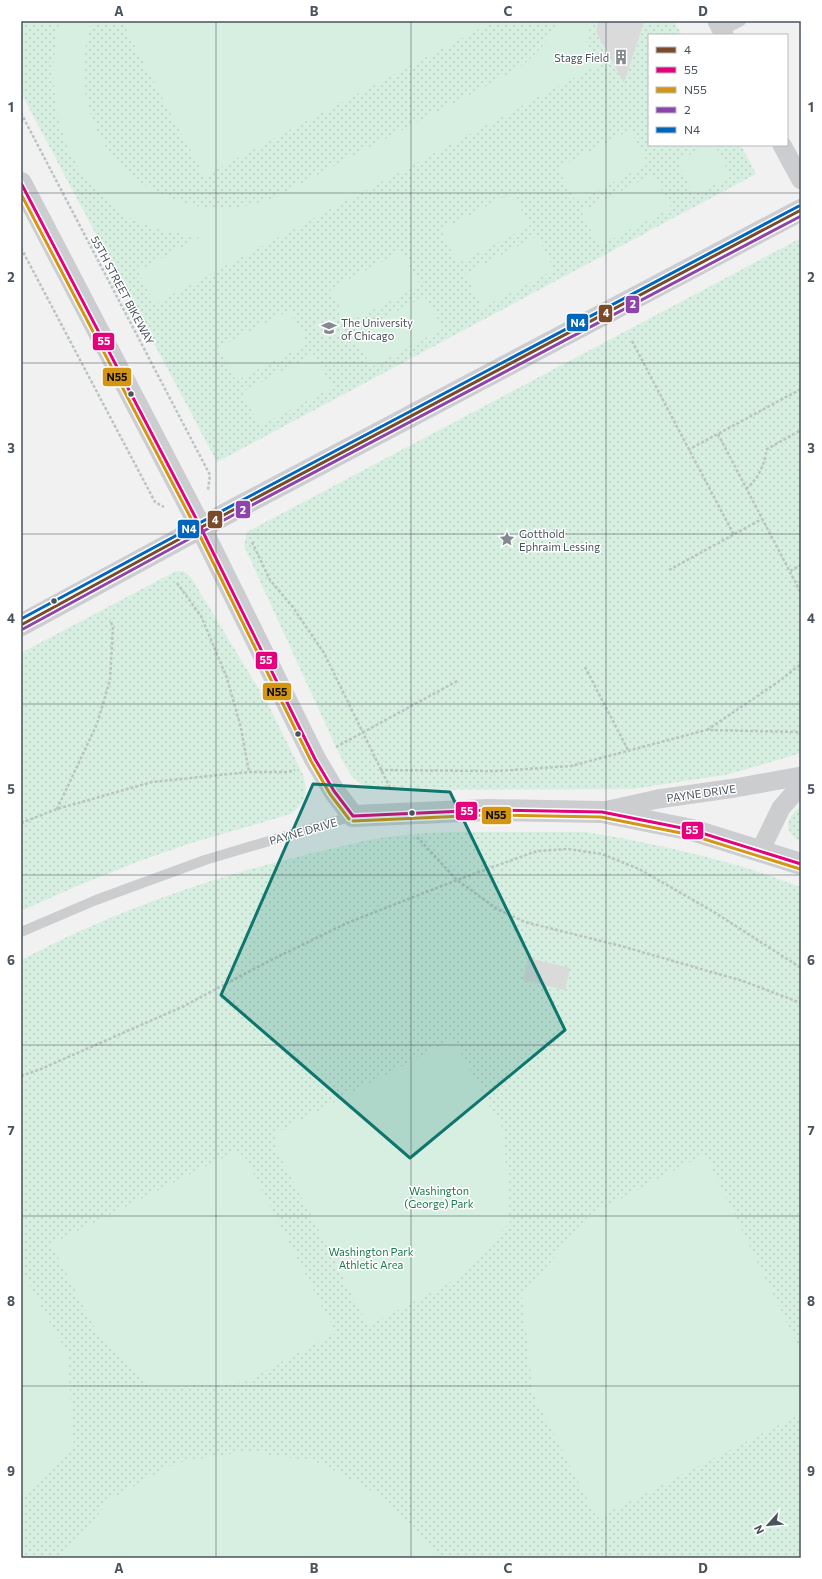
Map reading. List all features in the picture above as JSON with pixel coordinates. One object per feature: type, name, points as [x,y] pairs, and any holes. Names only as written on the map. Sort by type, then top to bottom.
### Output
[{"type":"street","points":[[783,146],[801,180]]},
{"type":"street","points":[[21,183],[201,528],[315,759],[334,791],[353,816]]},
{"type":"street","points":[[21,625],[801,210]]},
{"type":"street","name":"PAYNE DRIVE","points":[[602,812],[658,799],[736,788],[801,776]]},
{"type":"street","points":[[760,851],[781,808],[801,785]]},
{"type":"street","name":"PAYNE DRIVE","points":[[353,816],[487,810],[602,812],[692,830],[801,864]]},
{"type":"lane","points":[[721,29],[741,21]]},
{"type":"lane","name":"PAYNE DRIVE","points":[[21,932],[96,900],[205,860],[353,816]]},
{"type":"path","name":"55TH STREET BIKEWAY","points":[[21,113],[210,475]]},
{"type":"path","points":[[21,248],[156,502]]},
{"type":"path","points":[[632,341],[734,535]]},
{"type":"path","points":[[688,450],[801,389]]},
{"type":"path","points":[[746,489],[755,481],[761,470],[765,460],[767,448],[801,430]]},
{"type":"path","points":[[718,434],[801,593]]},
{"type":"path","points":[[669,570],[762,519]]},
{"type":"path","points":[[252,542],[270,580],[292,606],[324,654],[391,790]]},
{"type":"path","points":[[790,571],[801,565]]},
{"type":"path","points":[[177,584],[201,616],[227,678],[241,728],[249,772]]},
{"type":"path","points":[[57,809],[97,724],[110,680],[114,627],[110,620]]},
{"type":"path","points":[[706,730],[778,682],[801,664]]},
{"type":"path","points":[[585,667],[629,752]]},
{"type":"path","points":[[336,748],[459,680]]},
{"type":"path","points":[[380,770],[497,771],[571,766],[629,752],[706,730],[801,732]]},
{"type":"path","points":[[21,823],[57,809],[152,782],[249,772],[289,772],[300,768]]},
{"type":"path","points":[[415,834],[457,880],[497,909],[525,922],[621,946],[743,981],[801,1004]]},
{"type":"path","points":[[21,1076],[41,1069],[184,1006],[267,962],[347,923],[457,880],[538,851],[568,849],[602,854],[638,869],[714,912],[801,968]]},
{"type":"highlighted area","points":[[313,784],[450,792],[565,1030],[410,1158],[221,995]]},
{"type":"green space","name":"The University of Chicago","points":[[21,21],[674,21],[681,34],[648,34],[648,146],[742,146],[756,174],[217,462],[21,93]]},
{"type":"green space","points":[[60,21],[92,21],[85,53],[84,85],[90,114],[102,141],[120,164],[143,183],[171,198],[211,208],[237,207],[255,204],[271,199],[518,69],[541,47],[560,21],[594,21],[585,39],[598,65],[155,304],[138,271],[200,237],[170,232],[140,223],[122,214],[95,188],[77,165],[62,132],[57,113],[54,56]]},
{"type":"green space","points":[[138,21],[494,21],[204,176],[125,28]]},
{"type":"green space","points":[[630,130],[648,164],[576,202],[558,168]]},
{"type":"green space","points":[[707,146],[716,146],[731,177],[694,195],[677,161]]},
{"type":"green space","points":[[653,174],[671,208],[599,246],[581,212]]},
{"type":"green space","points":[[513,192],[530,226],[458,263],[441,230]]},
{"type":"green space","points":[[537,236],[554,270],[482,308],[465,274]]},
{"type":"green space","points":[[801,238],[801,753],[730,774],[633,789],[383,790],[373,789],[358,782],[344,764],[244,546],[247,532]]},
{"type":"green space","points":[[402,251],[420,285],[348,323],[330,289]]},
{"type":"green space","points":[[425,296],[443,329],[371,367],[353,334]]},
{"type":"green space","points":[[290,310],[308,344],[236,381],[218,348]]},
{"type":"green space","points":[[314,354],[332,388],[260,426],[242,392]]},
{"type":"green space","points":[[176,571],[183,571],[190,576],[269,706],[303,775],[306,793],[303,801],[291,814],[188,844],[137,862],[77,886],[21,911],[21,653]]},
{"type":"green space","points":[[801,806],[801,842],[791,834],[788,824],[792,815]]},
{"type":"green space","name":"Washington (George) Park","points":[[453,832],[585,832],[704,856],[750,869],[801,887],[801,1558],[21,1558],[21,960],[91,926],[127,911],[200,885],[237,873],[354,843],[407,834]]},
{"type":"green space","name":"Washington Park Athletic Area","points":[[453,1039],[504,1131],[510,1222],[458,1278],[368,1326],[275,1146],[276,1133]]},
{"type":"green space","points":[[232,1153],[244,1155],[336,1333],[244,1382],[153,1388],[98,1334],[51,1244]]},
{"type":"green space","points":[[705,1154],[801,1352],[801,1414],[597,1518],[533,1394],[522,1297],[588,1216]]},
{"type":"green space","points":[[21,1269],[67,1353],[74,1444],[21,1500]]},
{"type":"green space","points":[[248,1451],[321,1463],[386,1499],[437,1558],[61,1558],[111,1499],[175,1463]]},
{"type":"building","name":"Stagg Field","points":[[599,21],[644,21],[624,83],[596,31]]},
{"type":"building","points":[[528,958],[570,968],[565,990],[523,980]]},
{"type":"transit line","name":"55","points":[[21,183],[201,528],[315,759],[334,791],[353,816]]},
{"type":"transit line","name":"N55","points":[[21,194],[197,530],[311,761],[330,794],[349,819]]},
{"type":"transit line","name":"N4","points":[[21,619],[233,505],[799,206]]},
{"type":"transit line","name":"4","points":[[21,625],[235,509],[801,210]]},
{"type":"transit line","name":"2","points":[[23,629],[237,513],[801,216]]},
{"type":"transit line","name":"55","points":[[353,816],[487,810],[602,812],[692,830],[801,864]]},
{"type":"transit line","name":"N55","points":[[353,821],[487,815],[601,817],[691,835],[800,869]]},
{"type":"place","name":"Stagg Field","points":[[621,57]]},
{"type":"place","name":"The University of Chicago","points":[[329,328]]},
{"type":"place","name":"Gotthold Ephraim Lessing","points":[[507,539]]}]
